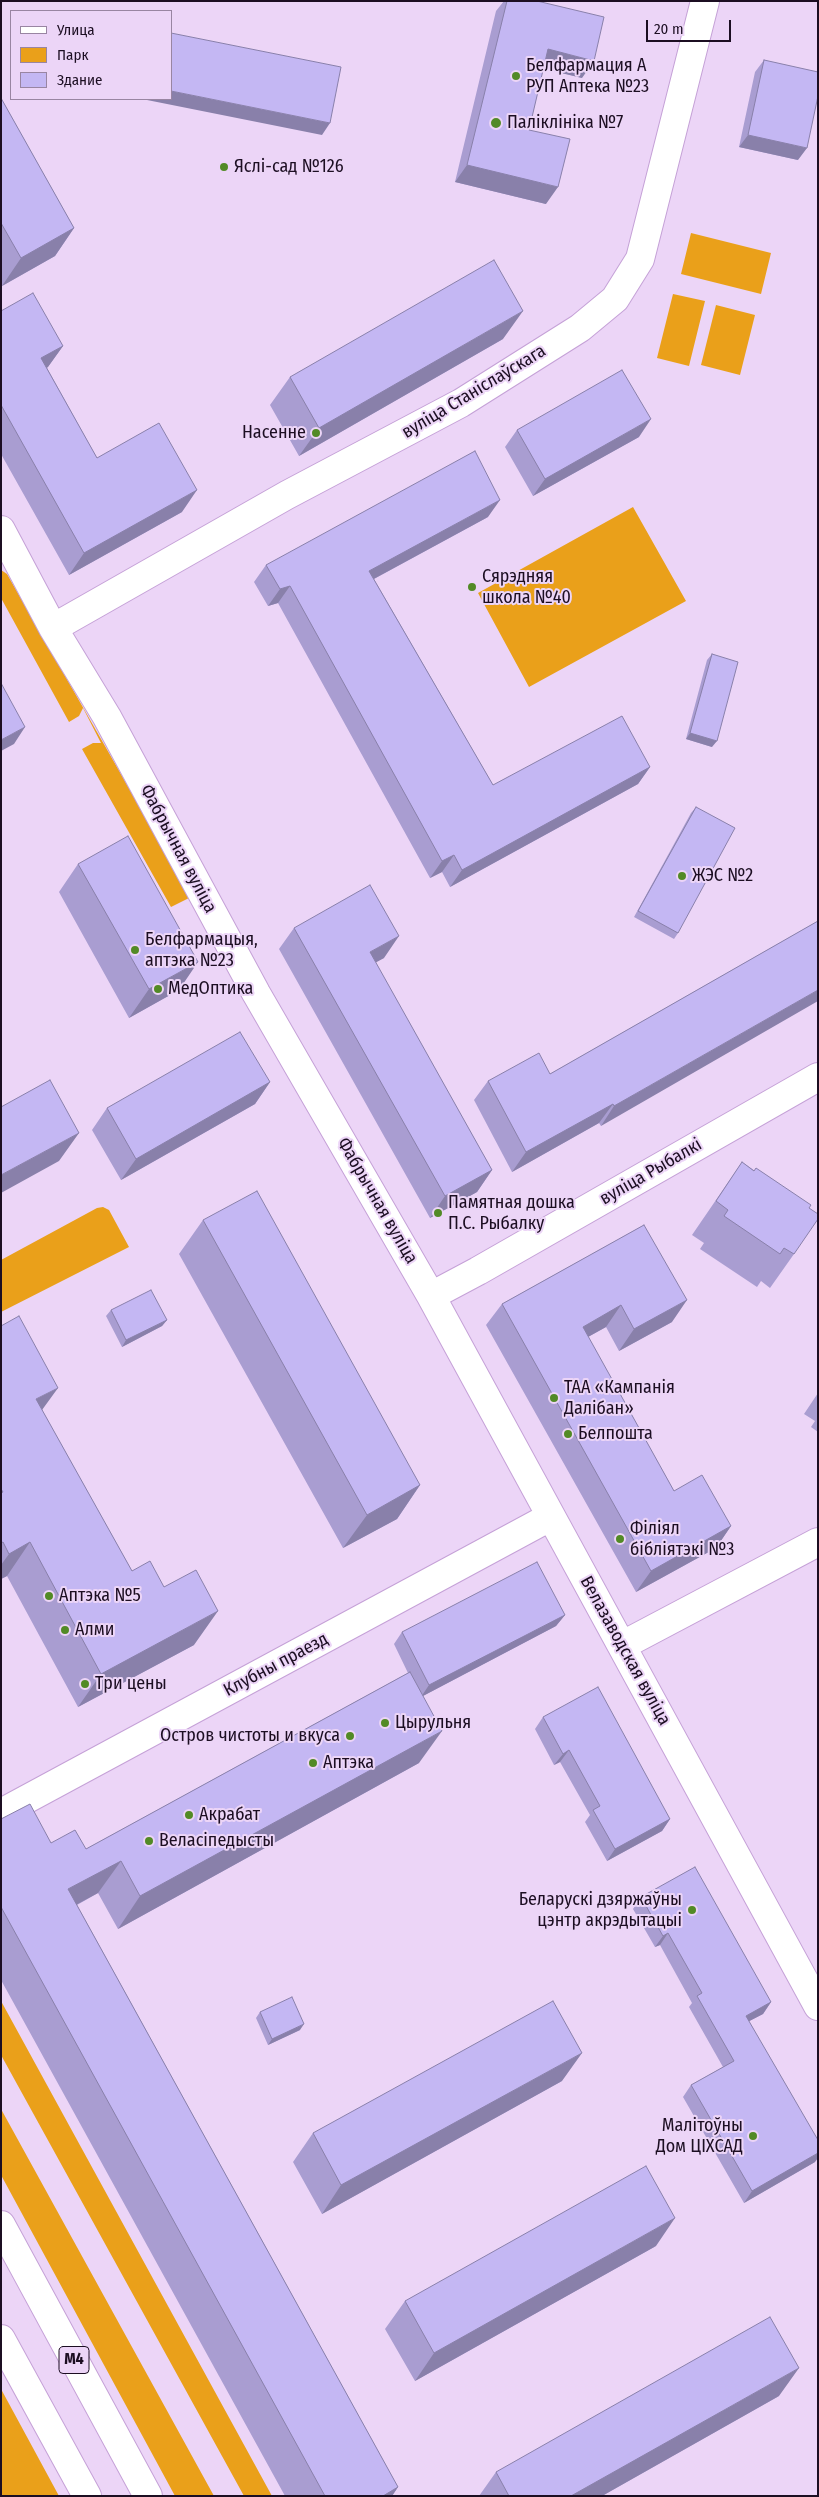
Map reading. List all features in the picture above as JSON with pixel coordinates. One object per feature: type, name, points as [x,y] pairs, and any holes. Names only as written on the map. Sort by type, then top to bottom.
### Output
[{"type":"street","name":"вуліца Станіслаўскага","points":[[53,628],[288,495],[461,403],[580,328],[615,299],[640,259],[705,1]]},
{"type":"street","name":"Фабрычная вуліца","points":[[1,530],[53,628],[107,717],[256,993],[431,1296]]},
{"type":"street","name":"вуліца Рыбалкі","points":[[431,1296],[818,1077]]},
{"type":"street","name":"Велазаводская вуліца","points":[[431,1296],[818,2006]]},
{"type":"street","name":"Клубны праезд","points":[[1,1813],[550,1517]]},
{"type":"street","points":[[623,1646],[818,1542]]},
{"type":"street","name":"М4","points":[[4,2234],[148,2496]]},
{"type":"street","points":[[1,2339],[87,2496]]},
{"type":"green space","points":[[691,233],[771,253],[761,294],[681,274]]},
{"type":"green space","points":[[673,294],[705,301],[689,366],[657,358]]},
{"type":"green space","points":[[716,305],[755,315],[740,375],[701,365]]},
{"type":"green space","points":[[633,507],[686,601],[529,687],[478,593]]},
{"type":"green space","points":[[1,570],[7,574],[191,897],[171,907],[82,749],[93,743],[101,743],[83,708],[79,716],[69,722],[1,598]]},
{"type":"green space","points":[[103,1207],[109,1210],[129,1247],[1,1312],[1,1260],[97,1208]]},
{"type":"green space","points":[[1,2001],[272,2496],[244,2496],[1,2055]]},
{"type":"green space","points":[[1,2109],[214,2496],[175,2496],[1,2175]]},
{"type":"green space","points":[[1,2389],[59,2496],[3,2496],[1,2493]]},
{"type":"building","name":"Паліклініка №7","points":[[507,1],[537,1],[604,17],[594,61],[548,49],[529,130],[570,139],[558,187],[467,165]]},
{"type":"building","points":[[172,33],[341,67],[330,123],[172,91]]},
{"type":"building","points":[[764,60],[818,72],[818,96],[807,148],[748,135]]},
{"type":"building","points":[[1,98],[74,228],[21,258],[1,223]]},
{"type":"building","points":[[494,260],[523,311],[319,428],[290,377]]},
{"type":"building","points":[[33,293],[63,346],[41,358],[97,458],[159,423],[197,490],[84,553],[1,405],[1,311]]},
{"type":"building","points":[[622,370],[651,419],[545,479],[517,430]]},
{"type":"building","points":[[475,451],[500,500],[369,571],[493,785],[622,716],[650,767],[462,870],[454,855],[442,861],[290,586],[280,589],[266,565]]},
{"type":"building","points":[[712,654],[738,662],[717,741],[690,733]]},
{"type":"building","points":[[1,683],[25,727],[1,740]]},
{"type":"building","name":"ЖЭС №2","points":[[696,807],[735,828],[678,933],[638,911]]},
{"type":"building","points":[[128,836],[198,962],[149,989],[78,864]]},
{"type":"building","points":[[370,885],[399,936],[370,952],[492,1170],[445,1196],[294,928]]},
{"type":"building","points":[[818,921],[818,990],[614,1106],[613,1104],[526,1152],[488,1081],[539,1053],[550,1074]]},
{"type":"building","points":[[240,1032],[270,1082],[136,1159],[107,1108]]},
{"type":"building","points":[[50,1080],[79,1133],[1,1175],[1,1107]]},
{"type":"building","points":[[742,1162],[754,1171],[756,1168],[811,1205],[809,1208],[818,1214],[818,1219],[794,1254],[784,1248],[780,1254],[724,1216],[728,1210],[716,1201]]},
{"type":"building","points":[[257,1191],[420,1485],[367,1515],[203,1220]]},
{"type":"building","points":[[644,1225],[687,1300],[634,1329],[621,1305],[583,1327],[674,1491],[702,1475],[731,1526],[651,1571],[502,1304]]},
{"type":"building","points":[[151,1290],[167,1320],[126,1340],[111,1310]]},
{"type":"building","points":[[19,1316],[58,1388],[36,1399],[132,1571],[150,1561],[164,1587],[196,1570],[218,1611],[101,1674],[30,1542],[9,1554],[3,1542],[1,1543],[1,1493],[3,1492],[1,1489],[1,1326]]},
{"type":"building","points":[[537,1562],[565,1615],[429,1685],[402,1632]]},
{"type":"building","points":[[410,1672],[442,1731],[140,1896],[121,1861],[68,1889],[398,2487],[383,2496],[325,2496],[1,1907],[1,1819],[30,1804],[51,1843],[75,1830],[86,1849]]},
{"type":"building","points":[[598,1687],[670,1819],[615,1849],[593,1810],[600,1806],[569,1750],[563,1754],[543,1717]]},
{"type":"building","points":[[695,1867],[771,2002],[746,2016],[818,2140],[818,2153],[752,2191],[691,2085],[734,2061],[697,1996],[702,1993],[668,1933],[663,1936],[641,1897]]},
{"type":"building","points":[[292,1997],[304,2024],[272,2039],[260,2012]]},
{"type":"building","points":[[553,2001],[582,2053],[341,2185],[313,2133]]},
{"type":"building","points":[[646,2166],[675,2218],[434,2353],[405,2301]]},
{"type":"building","points":[[770,2317],[799,2368],[571,2496],[509,2496],[496,2472]]},
{"type":"place","name":"Белфармация А РУП Аптека №23","points":[[516,76]]},
{"type":"place","name":"Паліклініка №7","points":[[496,123]]},
{"type":"place","name":"Яслі-сад №126","points":[[224,167]]},
{"type":"place","name":"Насенне","points":[[316,433]]},
{"type":"place","name":"Сярэдняя школа №40","points":[[472,587]]},
{"type":"place","name":"ЖЭС №2","points":[[682,876]]},
{"type":"place","name":"Белфармацыя, аптэка №23","points":[[135,950]]},
{"type":"place","name":"МедОптика","points":[[158,989]]},
{"type":"place","name":"Памятная дошка П.С. Рыбалку","points":[[438,1213]]},
{"type":"place","name":"ТАА «Кампанія Далібан»","points":[[554,1398]]},
{"type":"place","name":"Белпошта","points":[[568,1434]]},
{"type":"place","name":"Філіял бібліятэкі №3","points":[[620,1539]]},
{"type":"place","name":"Аптэка №5","points":[[49,1596]]},
{"type":"place","name":"Алми","points":[[65,1630]]},
{"type":"place","name":"Три цены","points":[[85,1684]]},
{"type":"place","name":"Цырульня","points":[[385,1723]]},
{"type":"place","name":"Остров чистоты и вкуса","points":[[350,1736]]},
{"type":"place","name":"Аптэка","points":[[313,1763]]},
{"type":"place","name":"Акрабат","points":[[189,1815]]},
{"type":"place","name":"Веласіпедысты","points":[[149,1841]]},
{"type":"place","name":"Беларускі дзяржаўны цэнтр акрэдытацыі","points":[[692,1910]]},
{"type":"place","name":"Малітоўны Дом ЦІХСАД","points":[[753,2136]]}]
